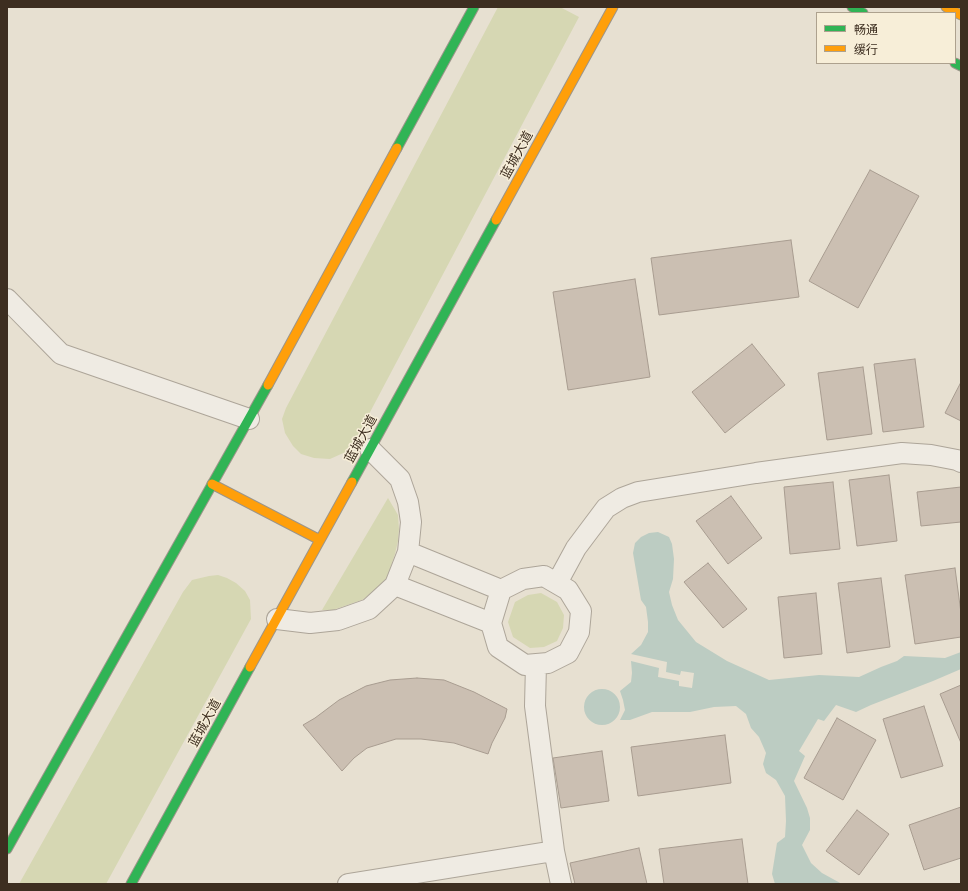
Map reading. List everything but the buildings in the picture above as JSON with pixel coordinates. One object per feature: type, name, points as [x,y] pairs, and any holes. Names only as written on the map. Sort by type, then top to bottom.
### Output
[{"type":"main road","points":[[7,849],[249,418],[474,7]]},
{"type":"main road","name":"蓝城大道","points":[[131,884],[613,7]]},
{"type":"main road","points":[[852,7],[861,12]]},
{"type":"main road","points":[[946,7],[955,12]]},
{"type":"main road","points":[[212,484],[320,540]]},
{"type":"street","points":[[7,299],[61,354],[249,418]]},
{"type":"street","points":[[276,619],[310,623],[338,620],[369,609],[395,585],[408,552],[411,522],[408,502],[400,479],[370,449]]},
{"type":"street","points":[[557,583],[576,548],[606,508],[622,498],[638,492],[778,470],[902,453],[931,455],[961,462]]},
{"type":"street","points":[[408,552],[502,590]]},
{"type":"street","points":[[544,576],[568,590],[581,611],[579,632],[568,653],[548,663],[525,665],[498,647],[490,623],[502,590],[523,579],[544,576]]},
{"type":"street","points":[[395,585],[490,623]]},
{"type":"street","points":[[536,664],[535,706],[554,851],[561,884]]},
{"type":"street","points":[[348,884],[554,851]]},
{"type":"green space","points":[[498,7],[560,7],[579,17],[350,450],[330,459],[314,458],[301,454],[293,446],[285,433],[282,419],[286,408]]},
{"type":"green space","points":[[388,498],[398,515],[399,529],[395,554],[387,578],[377,589],[362,600],[333,610],[322,610]]},
{"type":"green space","points":[[218,575],[236,583],[245,591],[250,600],[251,619],[106,884],[19,884],[183,592],[192,580]]},
{"type":"green space","points":[[541,593],[557,602],[564,615],[563,628],[557,641],[544,647],[530,648],[513,637],[508,622],[515,602],[528,595]]},
{"type":"shaded area","points":[[658,532],[669,537],[672,544],[674,559],[673,579],[669,592],[678,620],[696,642],[727,661],[769,680],[819,675],[859,677],[897,661],[904,656],[945,658],[961,652],[961,669],[933,681],[856,712],[836,705],[824,721],[818,719],[799,751],[805,756],[794,781],[807,808],[810,818],[810,830],[802,845],[811,863],[822,873],[842,884],[775,884],[772,874],[777,843],[785,837],[785,796],[776,780],[766,773],[763,764],[766,753],[759,737],[751,728],[746,714],[736,706],[714,707],[690,712],[652,712],[630,720],[620,720],[625,710],[620,691],[631,682],[631,661],[659,668],[658,677],[679,681],[679,686],[692,688],[694,673],[681,671],[680,675],[666,672],[667,662],[631,654],[641,645],[648,632],[646,607],[641,600],[633,553],[635,543],[641,537],[649,533]]},
{"type":"shaded area","points":[[606,689],[615,694],[619,700],[619,714],[615,720],[606,725],[598,725],[589,720],[585,714],[584,703],[589,694],[595,690]]},
{"type":"traffic: fast","points":[[397,148],[474,7]]},
{"type":"traffic: fast","points":[[852,7],[861,12]]},
{"type":"traffic: fast","points":[[956,64],[961,66]]},
{"type":"traffic: fast","points":[[352,482],[496,220]]},
{"type":"traffic: fast","points":[[7,849],[268,385]]},
{"type":"traffic: fast","points":[[131,884],[250,667]]},
{"type":"traffic: slow","points":[[496,220],[613,7]]},
{"type":"traffic: slow","points":[[946,7],[955,12]]},
{"type":"traffic: slow","points":[[956,12],[961,15]]},
{"type":"traffic: slow","points":[[268,385],[397,148]]},
{"type":"traffic: slow","points":[[250,667],[352,482]]},
{"type":"traffic: slow","points":[[212,484],[320,540]]}]
